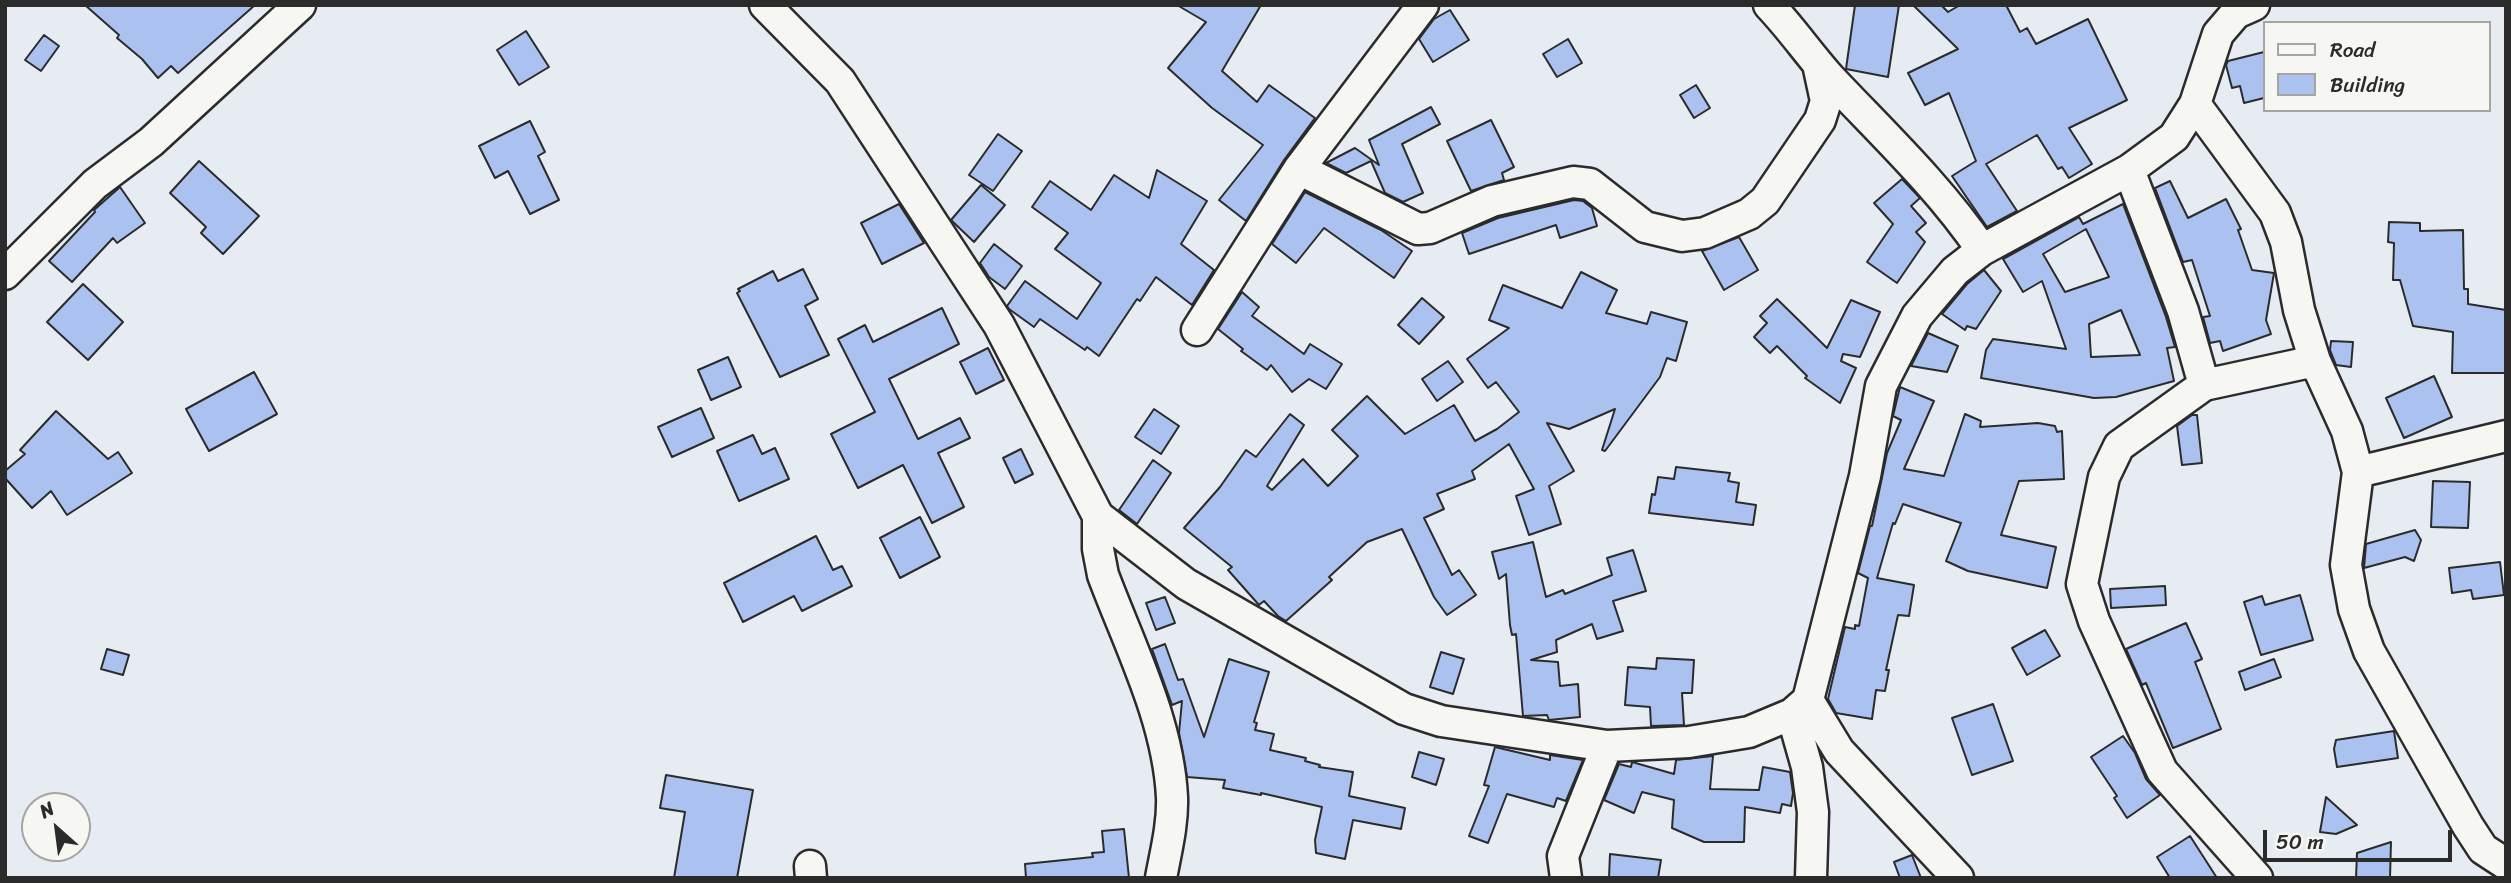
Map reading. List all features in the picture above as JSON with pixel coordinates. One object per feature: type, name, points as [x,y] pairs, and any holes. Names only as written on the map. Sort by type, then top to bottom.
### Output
[{"type":"street","points":[[765,5],[840,81],[999,325],[1098,516],[1186,584],[1404,709],[1441,720],[1607,746],[1689,742],[1749,732],[1800,707]]},
{"type":"street","points":[[1196,330],[1299,169],[1423,5]]},
{"type":"street","points":[[1769,5],[1818,64],[1958,215],[1982,250]]},
{"type":"street","points":[[1811,878],[1813,812],[1800,707],[1865,476],[1881,386],[1917,316],[1955,271],[1982,250],[2129,170],[2174,137],[2195,104],[2218,34],[2242,8]]},
{"type":"street","points":[[5,274],[95,184],[150,142],[281,11]]},
{"type":"street","points":[[1299,169],[1418,229],[1430,228],[1492,201],[1573,182],[1590,184],[1645,227],[1682,236],[1705,233],[1749,214],[1765,201],[1820,120],[1826,101],[1818,64]]},
{"type":"street","points":[[2195,104],[2275,212],[2286,242],[2299,310],[2315,361],[2347,431],[2358,472],[2346,565],[2354,609],[2369,651],[2468,827],[2483,849],[2506,864]]},
{"type":"street","points":[[2129,170],[2183,311],[2204,384]]},
{"type":"street","points":[[2257,878],[2162,771],[2094,621],[2082,584],[2104,477],[2119,446],[2204,384],[2315,361]]},
{"type":"street","points":[[2358,472],[2506,436]]},
{"type":"street","points":[[1098,516],[1098,549],[1103,575],[1164,735],[1172,798],[1170,832],[1161,878]]},
{"type":"street","points":[[1800,707],[1958,878]]},
{"type":"street","points":[[1566,878],[1563,856],[1607,746]]},
{"type":"building","points":[[85,5],[255,5],[178,73],[171,66],[158,78],[142,59],[117,38],[119,35]]},
{"type":"building","points":[[1177,5],[1261,5],[1222,71],[1257,102],[1269,85],[1315,118],[1284,160],[1246,221],[1219,200],[1263,145],[1212,108],[1168,68],[1206,22]]},
{"type":"building","points":[[1855,5],[1899,5],[1888,77],[1846,69]]},
{"type":"building","points":[[1913,5],[1941,5],[1948,12],[1960,5],[2006,5],[2020,32],[2027,28],[2036,44],[2088,19],[2127,100],[2069,128],[2092,164],[2069,178],[2062,167],[2058,169],[2037,135],[1986,164],[2017,211],[1987,227],[1952,176],[1976,161],[1949,93],[1925,105],[1908,73],[1958,49]]},
{"type":"building","points":[[1450,10],[1469,40],[1433,62],[1419,39],[1434,19]]},
{"type":"building","points":[[526,31],[549,67],[519,85],[497,50]]},
{"type":"building","points":[[44,35],[59,46],[41,71],[25,60]]},
{"type":"building","points":[[1568,39],[1582,63],[1557,77],[1543,54]]},
{"type":"building","points":[[2262,52],[2262,98],[2244,103],[2240,86],[2232,88],[2226,65],[2228,61]]},
{"type":"building","points":[[1696,85],[1710,108],[1694,118],[1680,95]]},
{"type":"building","points":[[1431,107],[1440,124],[1402,144],[1423,193],[1403,202],[1385,193],[1371,161],[1346,173],[1326,163],[1355,148],[1379,165],[1369,140]]},
{"type":"building","points":[[1491,120],[1514,167],[1502,173],[1504,180],[1471,191],[1447,141]]},
{"type":"building","points":[[530,121],[545,152],[538,156],[559,200],[530,214],[508,171],[495,178],[479,146]]},
{"type":"building","points":[[998,134],[1022,151],[993,191],[969,175]]},
{"type":"building","points":[[199,161],[259,216],[223,254],[201,233],[206,227],[170,193]]},
{"type":"building","points":[[1157,170],[1207,201],[1181,244],[1214,270],[1192,305],[1156,277],[1140,301],[1137,299],[1099,356],[1087,347],[1085,350],[1040,319],[1034,327],[1009,309],[1007,306],[1025,281],[1077,319],[1101,283],[1055,249],[1068,233],[1032,207],[1050,181],[1091,210],[1114,175],[1149,198]]},
{"type":"building","points":[[1902,179],[1920,198],[1911,206],[1926,223],[1916,232],[1925,242],[1897,283],[1867,262],[1893,224],[1874,203]]},
{"type":"building","points":[[2170,181],[2188,218],[2226,199],[2241,229],[2238,230],[2252,270],[2274,273],[2266,320],[2271,334],[2223,351],[2220,341],[2210,343],[2203,317],[2210,316],[2192,260],[2183,262],[2155,188]]},
{"type":"building","points":[[981,185],[1005,205],[974,242],[951,220]]},
{"type":"building","points":[[120,187],[145,223],[117,243],[113,238],[72,282],[49,261],[94,210]]},
{"type":"building","points":[[1305,192],[1381,230],[1412,251],[1394,278],[1324,228],[1296,263],[1272,244]]},
{"type":"building","points":[[1574,200],[1583,201],[1592,208],[1597,226],[1560,238],[1556,225],[1469,254],[1462,233],[1498,218]]},
{"type":"building","points":[[899,204],[924,243],[882,264],[861,223]]},
{"type":"building","points":[[2123,204],[2175,347],[2167,348],[2174,381],[2116,397],[2094,398],[1981,378],[1986,350],[1993,339],[2066,349],[2042,281],[2023,292],[2003,259],[2079,217],[2083,224]],"holes":[[[2086,229],[2109,277],[2065,292],[2043,254]],[[2121,310],[2140,355],[2091,357],[2089,324]]]},
{"type":"building","points":[[2389,222],[2420,223],[2420,231],[2463,230],[2464,289],[2468,289],[2468,304],[2506,310],[2506,373],[2452,373],[2453,332],[2413,326],[2400,280],[2393,280],[2394,243],[2388,242]]},
{"type":"building","points":[[1739,237],[1758,270],[1724,290],[1702,251]]},
{"type":"building","points":[[994,244],[1022,266],[1005,289],[989,277],[980,263]]},
{"type":"building","points":[[803,269],[818,299],[805,306],[829,355],[780,377],[737,293],[740,291],[738,289],[773,271],[778,281]]},
{"type":"building","points":[[1984,270],[2001,291],[1976,329],[1967,326],[1965,330],[1942,314],[1967,284]]},
{"type":"building","points":[[1581,272],[1617,290],[1606,313],[1647,324],[1651,312],[1687,322],[1676,361],[1667,358],[1660,377],[1605,451],[1602,450],[1615,409],[1569,429],[1547,423],[1574,471],[1549,486],[1561,524],[1529,535],[1516,496],[1534,489],[1509,444],[1472,471],[1475,479],[1437,494],[1444,509],[1424,518],[1452,575],[1459,570],[1476,595],[1447,615],[1434,597],[1402,529],[1367,542],[1329,577],[1332,580],[1286,621],[1264,601],[1259,605],[1228,570],[1232,567],[1184,528],[1220,487],[1246,450],[1256,457],[1290,414],[1304,425],[1267,486],[1272,490],[1303,459],[1328,486],[1358,456],[1332,430],[1367,396],[1405,434],[1454,405],[1475,441],[1497,429],[1519,412],[1496,382],[1488,388],[1467,359],[1509,328],[1489,320],[1503,285],[1562,308]]},
{"type":"building","points":[[83,284],[123,322],[88,360],[47,322]]},
{"type":"building","points":[[1242,292],[1259,307],[1252,316],[1304,354],[1310,344],[1342,364],[1326,389],[1309,379],[1292,392],[1271,365],[1267,370],[1241,351],[1243,349],[1218,329]]},
{"type":"building","points":[[1422,298],[1444,317],[1419,344],[1398,325]]},
{"type":"building","points":[[1777,299],[1827,348],[1851,300],[1880,312],[1860,357],[1843,354],[1841,361],[1856,368],[1840,403],[1805,378],[1807,376],[1777,346],[1770,353],[1754,337],[1767,323],[1760,316]]},
{"type":"building","points":[[942,308],[959,344],[889,379],[918,439],[960,418],[970,438],[938,453],[964,507],[932,523],[903,465],[858,488],[831,434],[875,412],[838,339],[865,325],[873,342]]},
{"type":"building","points":[[1928,333],[1958,346],[1947,372],[1911,366]]},
{"type":"building","points":[[2331,341],[2353,342],[2351,367],[2336,365],[2330,350]]},
{"type":"building","points":[[988,348],[1004,380],[976,394],[960,362]]},
{"type":"building","points":[[728,357],[741,387],[711,400],[698,370]]},
{"type":"building","points":[[1448,361],[1463,382],[1437,401],[1422,379]]},
{"type":"building","points":[[254,372],[277,414],[209,451],[186,409]]},
{"type":"building","points":[[2434,376],[2452,417],[2404,438],[2386,398]]},
{"type":"building","points":[[1900,387],[1934,401],[1904,469],[1944,476],[1965,414],[1981,421],[1980,427],[2038,423],[2055,426],[2057,432],[2062,431],[2064,479],[2019,481],[2001,535],[2056,547],[2047,588],[1968,571],[1946,561],[1961,523],[1903,504],[1895,524],[1893,523],[1877,578],[1914,585],[1909,616],[1898,615],[1886,670],[1889,670],[1885,691],[1876,690],[1872,719],[1836,713],[1828,699],[1845,627],[1855,629],[1855,625],[1859,626],[1868,578],[1858,573],[1872,526],[1887,453],[1901,420],[1893,416]]},
{"type":"building","points":[[701,408],[714,438],[672,457],[658,427]]},
{"type":"building","points":[[1154,409],[1179,426],[1161,454],[1135,437]]},
{"type":"building","points":[[56,411],[108,459],[118,452],[132,473],[67,515],[51,491],[32,508],[5,478],[5,471],[25,454],[20,450]]},
{"type":"building","points":[[2192,415],[2197,415],[2202,463],[2182,465],[2177,426]]},
{"type":"building","points":[[753,435],[762,454],[775,448],[789,479],[739,501],[717,451]]},
{"type":"building","points":[[1021,449],[1033,474],[1015,483],[1003,458]]},
{"type":"building","points":[[1153,460],[1171,473],[1137,524],[1119,510]]},
{"type":"building","points":[[1676,467],[1730,473],[1728,481],[1739,483],[1736,502],[1756,505],[1753,525],[1649,513],[1658,477],[1674,479]]},
{"type":"building","points":[[2433,481],[2470,482],[2468,528],[2431,527]]},
{"type":"building","points":[[920,517],[940,557],[900,578],[880,538]]},
{"type":"building","points":[[2415,530],[2421,540],[2414,561],[2405,557],[2364,568],[2366,544]]},
{"type":"building","points":[[816,536],[833,570],[842,566],[852,586],[802,611],[794,596],[743,622],[724,583]]},
{"type":"building","points":[[1533,542],[1546,597],[1563,590],[1565,594],[1612,575],[1607,558],[1633,550],[1646,591],[1613,601],[1623,631],[1597,639],[1592,624],[1556,640],[1557,652],[1531,660],[1558,662],[1560,686],[1578,684],[1580,717],[1549,720],[1547,715],[1523,716],[1516,634],[1512,635],[1510,625],[1506,574],[1499,579],[1492,552]]},
{"type":"building","points":[[2500,562],[2504,595],[2473,599],[2471,590],[2452,593],[2449,568]]},
{"type":"building","points":[[2165,586],[2166,605],[2111,608],[2110,589]]},
{"type":"building","points":[[2300,595],[2313,640],[2261,655],[2244,602],[2262,596],[2265,605]]},
{"type":"building","points":[[1165,597],[1175,623],[1156,630],[1146,603]]},
{"type":"building","points":[[2186,623],[2202,659],[2195,662],[2221,729],[2173,748],[2146,683],[2142,685],[2126,649]]},
{"type":"building","points":[[2045,630],[2060,656],[2027,675],[2012,648]]},
{"type":"building","points":[[1165,644],[1178,680],[1183,679],[1204,737],[1229,659],[1269,672],[1254,722],[1257,723],[1255,730],[1274,734],[1270,750],[1306,758],[1305,761],[1320,765],[1319,767],[1353,772],[1349,796],[1405,808],[1401,829],[1353,820],[1345,859],[1316,853],[1315,840],[1322,807],[1261,793],[1223,788],[1225,780],[1187,777],[1179,733],[1182,701],[1172,705],[1152,649]]},
{"type":"building","points":[[107,649],[129,655],[123,675],[101,669]]},
{"type":"building","points":[[1441,652],[1464,659],[1453,694],[1430,687]]},
{"type":"building","points":[[1657,658],[1694,660],[1692,693],[1682,693],[1684,725],[1651,726],[1650,707],[1625,705],[1628,667],[1656,669]]},
{"type":"building","points":[[2274,659],[2281,677],[2245,690],[2239,672]]},
{"type":"building","points":[[1993,704],[2013,761],[1972,775],[1952,718]]},
{"type":"building","points":[[2394,731],[2398,758],[2337,767],[2334,749],[2336,740]]},
{"type":"building","points":[[2123,736],[2135,753],[2146,779],[2160,795],[2127,818],[2114,798],[2117,796],[2091,757]]},
{"type":"building","points":[[1495,747],[1550,760],[1550,755],[1583,760],[1566,801],[1557,798],[1554,807],[1507,794],[1488,843],[1469,836],[1489,786],[1484,785]]},
{"type":"building","points":[[1419,752],[1444,759],[1436,785],[1412,777]]},
{"type":"building","points":[[1713,756],[1710,789],[1759,790],[1763,767],[1790,772],[1793,793],[1791,806],[1782,804],[1780,813],[1745,807],[1744,842],[1704,842],[1672,828],[1674,800],[1642,792],[1634,813],[1604,800],[1619,764],[1631,767],[1632,762],[1674,774],[1676,760]]},
{"type":"building","points":[[666,775],[753,790],[737,878],[674,878],[685,812],[660,808]]},
{"type":"building","points":[[2326,797],[2357,825],[2336,834],[2320,832]]},
{"type":"building","points":[[1124,829],[1129,878],[1026,878],[1025,864],[1093,857],[1092,853],[1104,852],[1102,831]]},
{"type":"building","points":[[2190,836],[2217,878],[2170,878],[2157,857]]},
{"type":"building","points":[[2391,842],[2390,878],[2356,878],[2357,853]]},
{"type":"building","points":[[1610,854],[1661,860],[1658,878],[1609,878]]},
{"type":"building","points":[[1912,855],[1921,878],[1900,878],[1894,862]]}]
